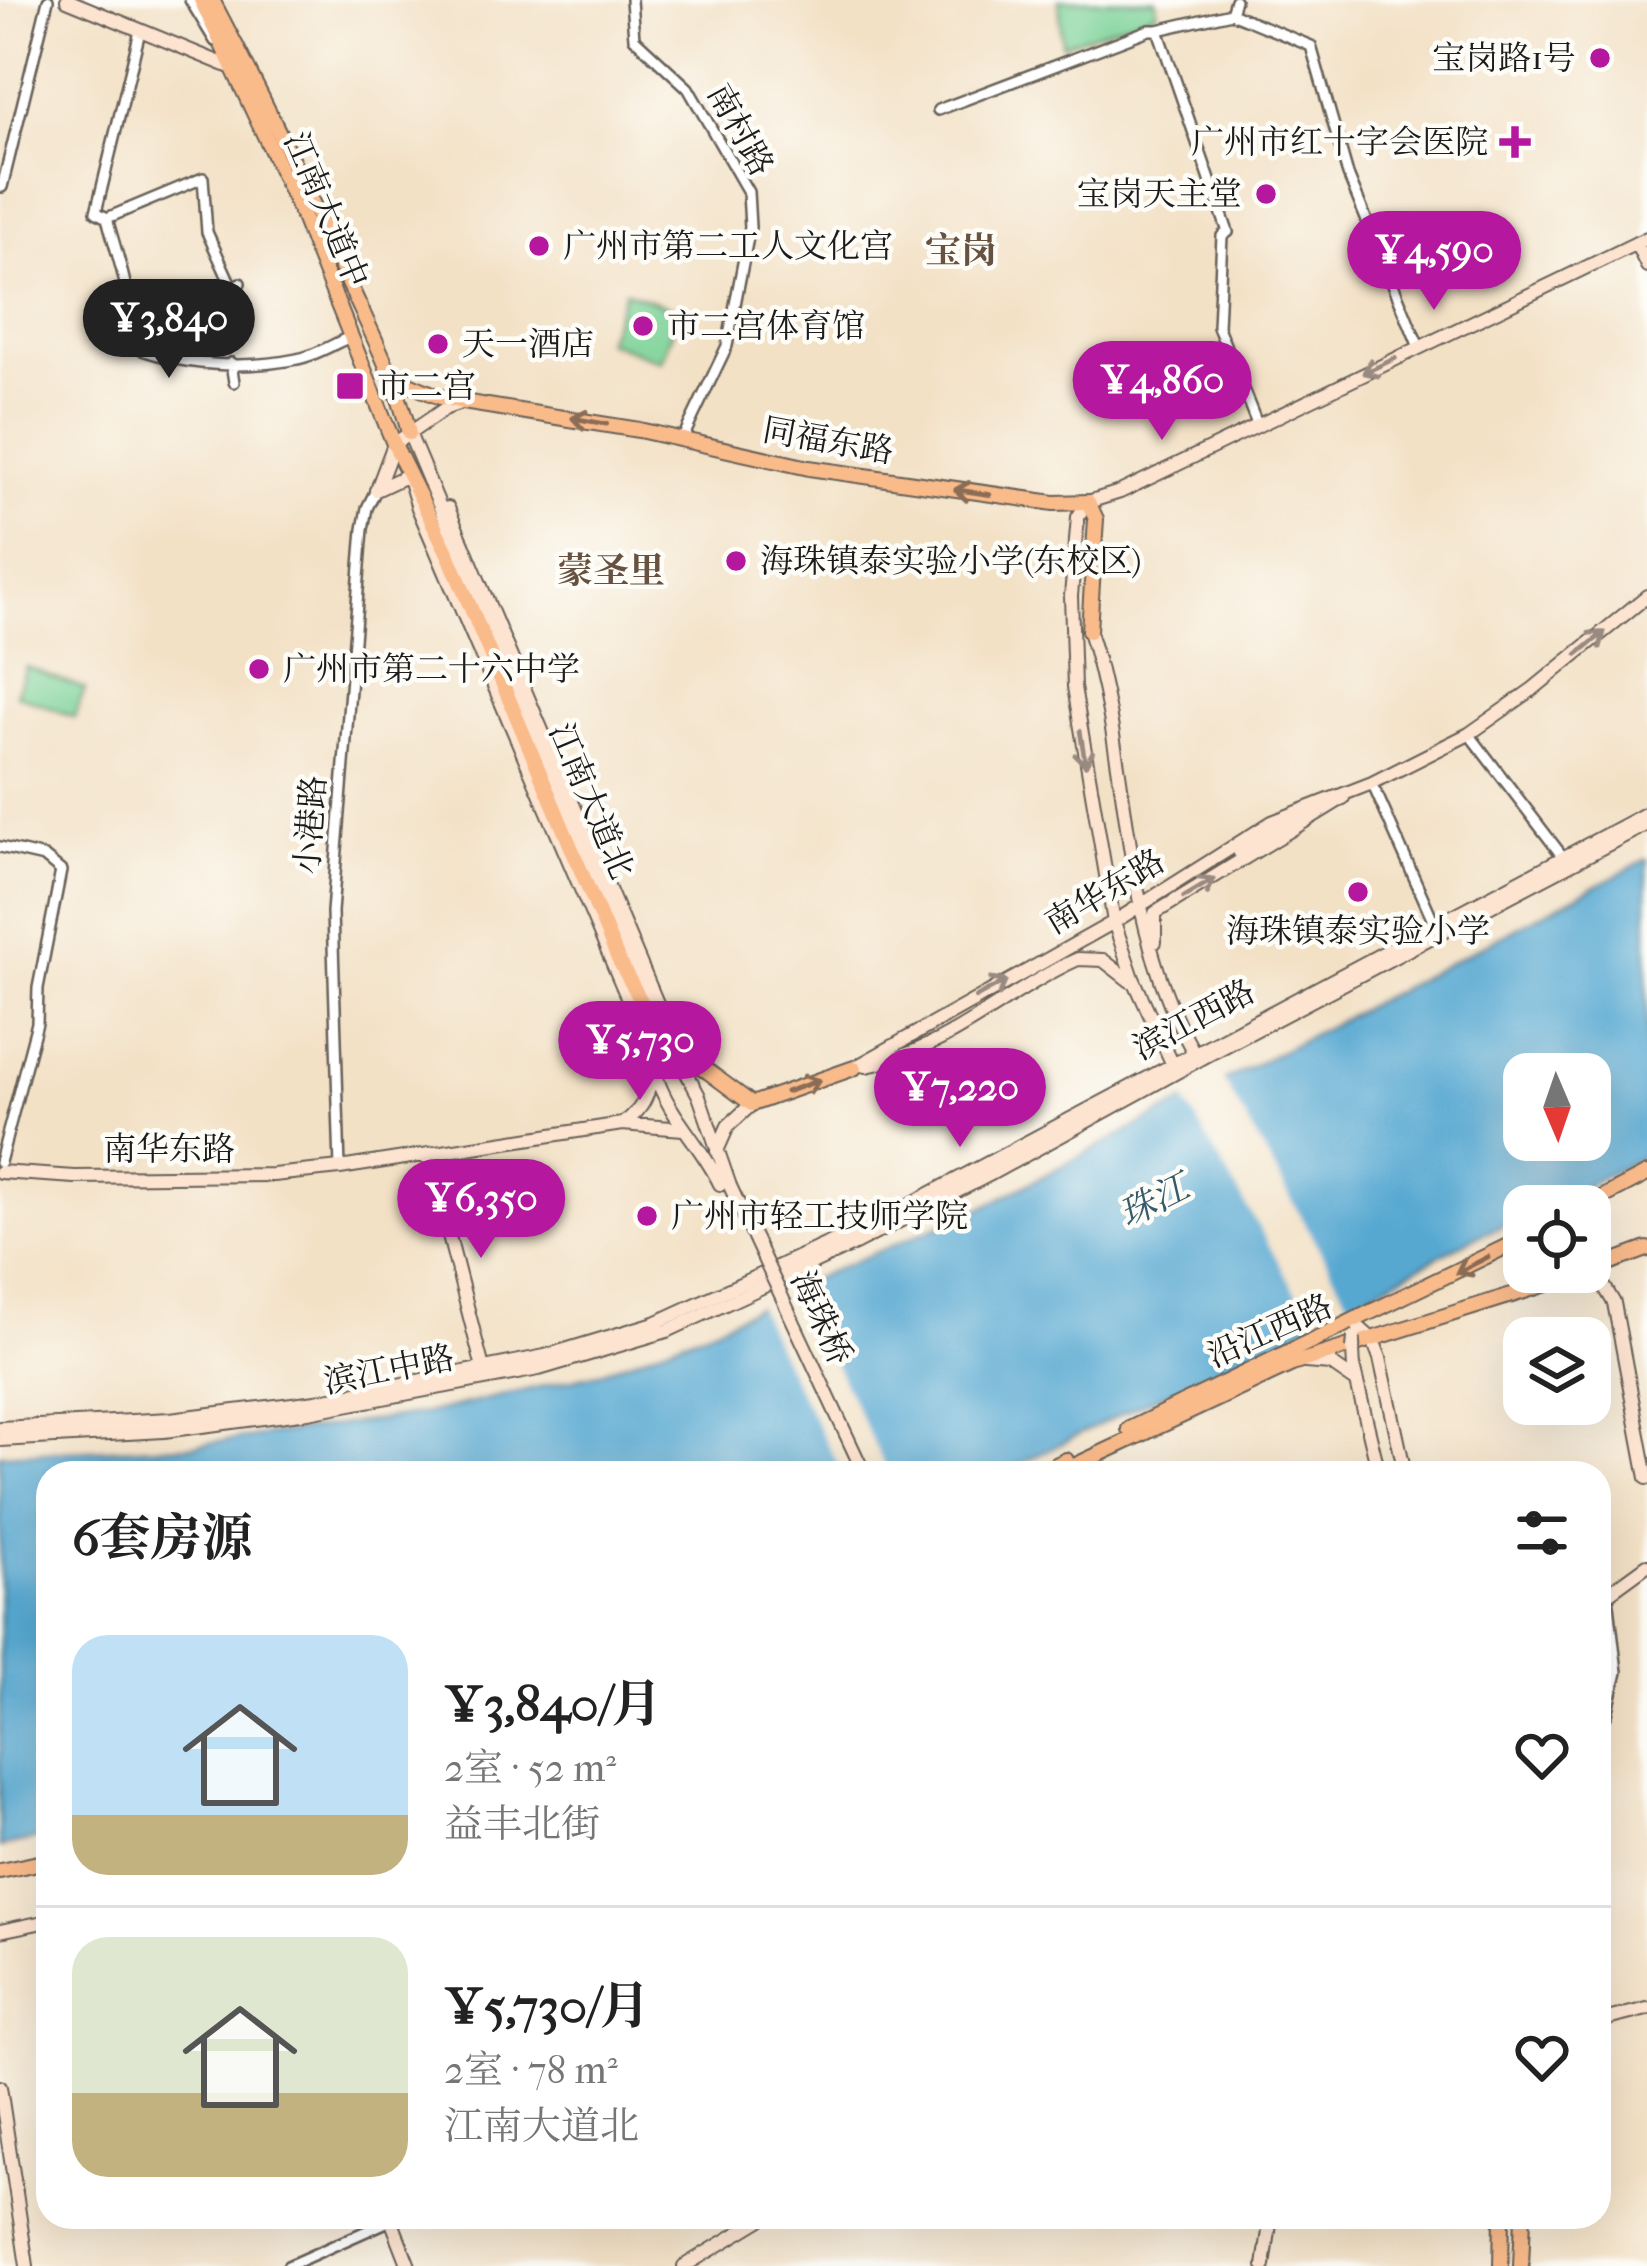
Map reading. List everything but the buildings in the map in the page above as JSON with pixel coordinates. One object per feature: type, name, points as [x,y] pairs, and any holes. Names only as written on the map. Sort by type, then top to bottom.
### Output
[{"type":"main road","points":[[67,0],[254,75]]},
{"type":"main road","name":"江南大道中","points":[[201,0],[302,215],[394,444]]},
{"type":"main road","name":"江南大道中","points":[[219,3],[390,376],[409,433]]},
{"type":"main road","points":[[1642,241],[1647,266]]},
{"type":"main road","name":"同福东路","points":[[390,376],[463,402],[513,407],[895,482],[1054,503],[1088,502],[1112,495],[1642,241]]},
{"type":"main road","points":[[376,490],[394,444],[446,407],[463,402]]},
{"type":"main road","name":"江南大道北","points":[[409,433],[626,952],[705,1113],[727,1188]]},
{"type":"main road","name":"江南大道北","points":[[394,444],[449,556],[645,1017],[659,1087],[727,1188]]},
{"type":"main road","points":[[376,490],[409,475],[418,508],[651,1053],[649,1093],[633,1117],[622,1124]]},
{"type":"main road","points":[[1088,502],[1078,517],[1074,549],[1081,632],[1103,679],[1158,979],[1193,1051],[1186,1066],[1172,1063],[1138,991],[1114,922],[1083,754],[1074,687],[1081,632],[1096,519],[1088,502]]},
{"type":"main road","points":[[1074,549],[1092,550]]},
{"type":"main road","points":[[1240,854],[1354,790],[1469,734],[1647,596]]},
{"type":"main road","name":"南华东路","points":[[752,1104],[854,1068],[1072,944],[1146,912],[1296,830],[1354,790]]},
{"type":"main road","name":"滨江西路","points":[[769,1278],[989,1175],[1647,813]]},
{"type":"main road","name":"滨江西路","points":[[769,1278],[1193,1051],[1647,824]]},
{"type":"main road","points":[[1043,979],[1072,944]]},
{"type":"main road","points":[[618,958],[657,1030],[676,1050],[752,1104],[728,1126],[717,1153]]},
{"type":"main road","points":[[854,1068],[923,1047],[1071,962],[1093,958],[1113,965],[1138,991]]},
{"type":"main road","name":"南华东路","points":[[0,1172],[75,1177],[252,1175],[340,1168],[622,1124],[683,1129]]},
{"type":"main road","points":[[428,1155],[484,1374]]},
{"type":"main road","points":[[1611,1193],[1647,1174]]},
{"type":"main road","name":"海珠桥","points":[[727,1188],[855,1461]]},
{"type":"main road","name":"沿江西路","points":[[1063,1461],[1236,1375],[1354,1336],[1420,1291],[1503,1249]]},
{"type":"main road","name":"沿江西路","points":[[1611,1262],[1647,1249]]},
{"type":"main road","name":"滨江中路","points":[[0,1440],[213,1426],[484,1374],[610,1339],[769,1278]]},
{"type":"main road","points":[[1420,1291],[1422,1310],[1434,1320]]},
{"type":"main road","name":"沿江西路","points":[[1084,1461],[1292,1364],[1518,1293]]},
{"type":"main road","points":[[1607,1293],[1614,1303],[1647,1478]]},
{"type":"main road","points":[[1376,1461],[1358,1386],[1354,1336],[1372,1340],[1387,1384],[1403,1461]]},
{"type":"main road","points":[[1292,1364],[1331,1364],[1358,1386]]},
{"type":"main road","name":"滨江中路","points":[[0,1428],[88,1426],[262,1409],[484,1374]]},
{"type":"main road","points":[[1358,1386],[1371,1380],[1387,1384]]},
{"type":"main road","points":[[1096,1461],[1098,1454]]},
{"type":"main road","points":[[1611,1592],[1647,1564]]},
{"type":"main road","points":[[0,1871],[36,1864]]},
{"type":"main road","points":[[0,1931],[36,1924]]},
{"type":"main road","points":[[1611,2017],[1647,2009]]},
{"type":"main road","points":[[0,2087],[27,2266]]},
{"type":"main road","points":[[394,2229],[409,2266]]},
{"type":"main road","points":[[684,2266],[745,2229]]},
{"type":"main road","points":[[698,2266],[758,2229]]},
{"type":"main road","points":[[1264,2266],[1269,2229]]},
{"type":"main road","points":[[1501,2266],[1502,2229]]},
{"type":"main road","points":[[1521,2266],[1522,2229]]},
{"type":"street","points":[[2,187],[48,0]]},
{"type":"street","points":[[190,0],[235,69]]},
{"type":"street","name":"南村路","points":[[631,0],[634,38],[688,88],[748,192],[750,226],[727,346],[682,440]]},
{"type":"street","points":[[1231,13],[1235,0]]},
{"type":"street","points":[[938,110],[1149,30],[1231,13],[1311,46],[1348,175],[1419,347]]},
{"type":"street","points":[[1158,30],[1228,232],[1222,236],[1218,327],[1254,425]]},
{"type":"street","points":[[140,31],[102,215],[132,322],[129,345],[156,356],[231,363],[302,359],[350,337]]},
{"type":"street","points":[[102,215],[203,178],[207,232],[232,287],[240,283]]},
{"type":"street","points":[[231,363],[233,382]]},
{"type":"street","name":"小港路","points":[[340,1168],[332,912],[364,518],[376,490]]},
{"type":"street","points":[[1469,734],[1563,856]]},
{"type":"street","points":[[1372,784],[1437,929]]},
{"type":"street","points":[[0,847],[44,857],[61,871],[38,988],[37,1022],[0,1162]]},
{"type":"street","points":[[1611,1640],[1617,1672],[1611,1698]]},
{"type":"street","points":[[288,2266],[367,2229]]},
{"type":"green space","points":[[1059,0],[1156,0],[1157,12],[1062,45]]},
{"type":"green space","name":"市二宫体育馆","points":[[625,291],[680,311],[661,361],[606,341]]},
{"type":"green space","points":[[26,667],[85,689],[74,717],[16,694]]},
{"type":"water","name":"珠江","points":[[1647,859],[1647,1154],[1588,1185],[1503,1185],[1503,1226],[1231,1367],[1152,1399],[1025,1461],[36,1461],[36,1840],[0,1847],[0,1454],[187,1446],[433,1412],[598,1373],[713,1328],[826,1273],[982,1208]]},
{"type":"pier","points":[[1221,1076],[1354,1310],[1318,1329],[1182,1096]]},
{"type":"pier","points":[[794,1282],[882,1461],[837,1461],[755,1301]]},
{"type":"place","name":"宝岗路1号","points":[[1600,58]]},
{"type":"place","name":"广州市红十字会医院","points":[[1515,142]]},
{"type":"place","name":"宝岗天主堂","points":[[1266,194]]},
{"type":"place","name":"广州市第二工人文化宫","points":[[539,246]]},
{"type":"place","name":"市二宫体育馆","points":[[643,326]]},
{"type":"place","name":"天一酒店","points":[[438,344]]},
{"type":"place","name":"市二宫","points":[[350,386]]},
{"type":"place","name":"海珠镇泰实验小学(东校区)","points":[[736,561]]},
{"type":"place","name":"广州市第二十六中学","points":[[259,669]]},
{"type":"place","name":"海珠镇泰实验小学","points":[[1358,892]]},
{"type":"place","name":"广州市轻工技师学院","points":[[647,1216]]},
{"type":"district","name":"宝岗","points":[[961,251]]},
{"type":"district","name":"蒙圣里","points":[[611,571]]}]
